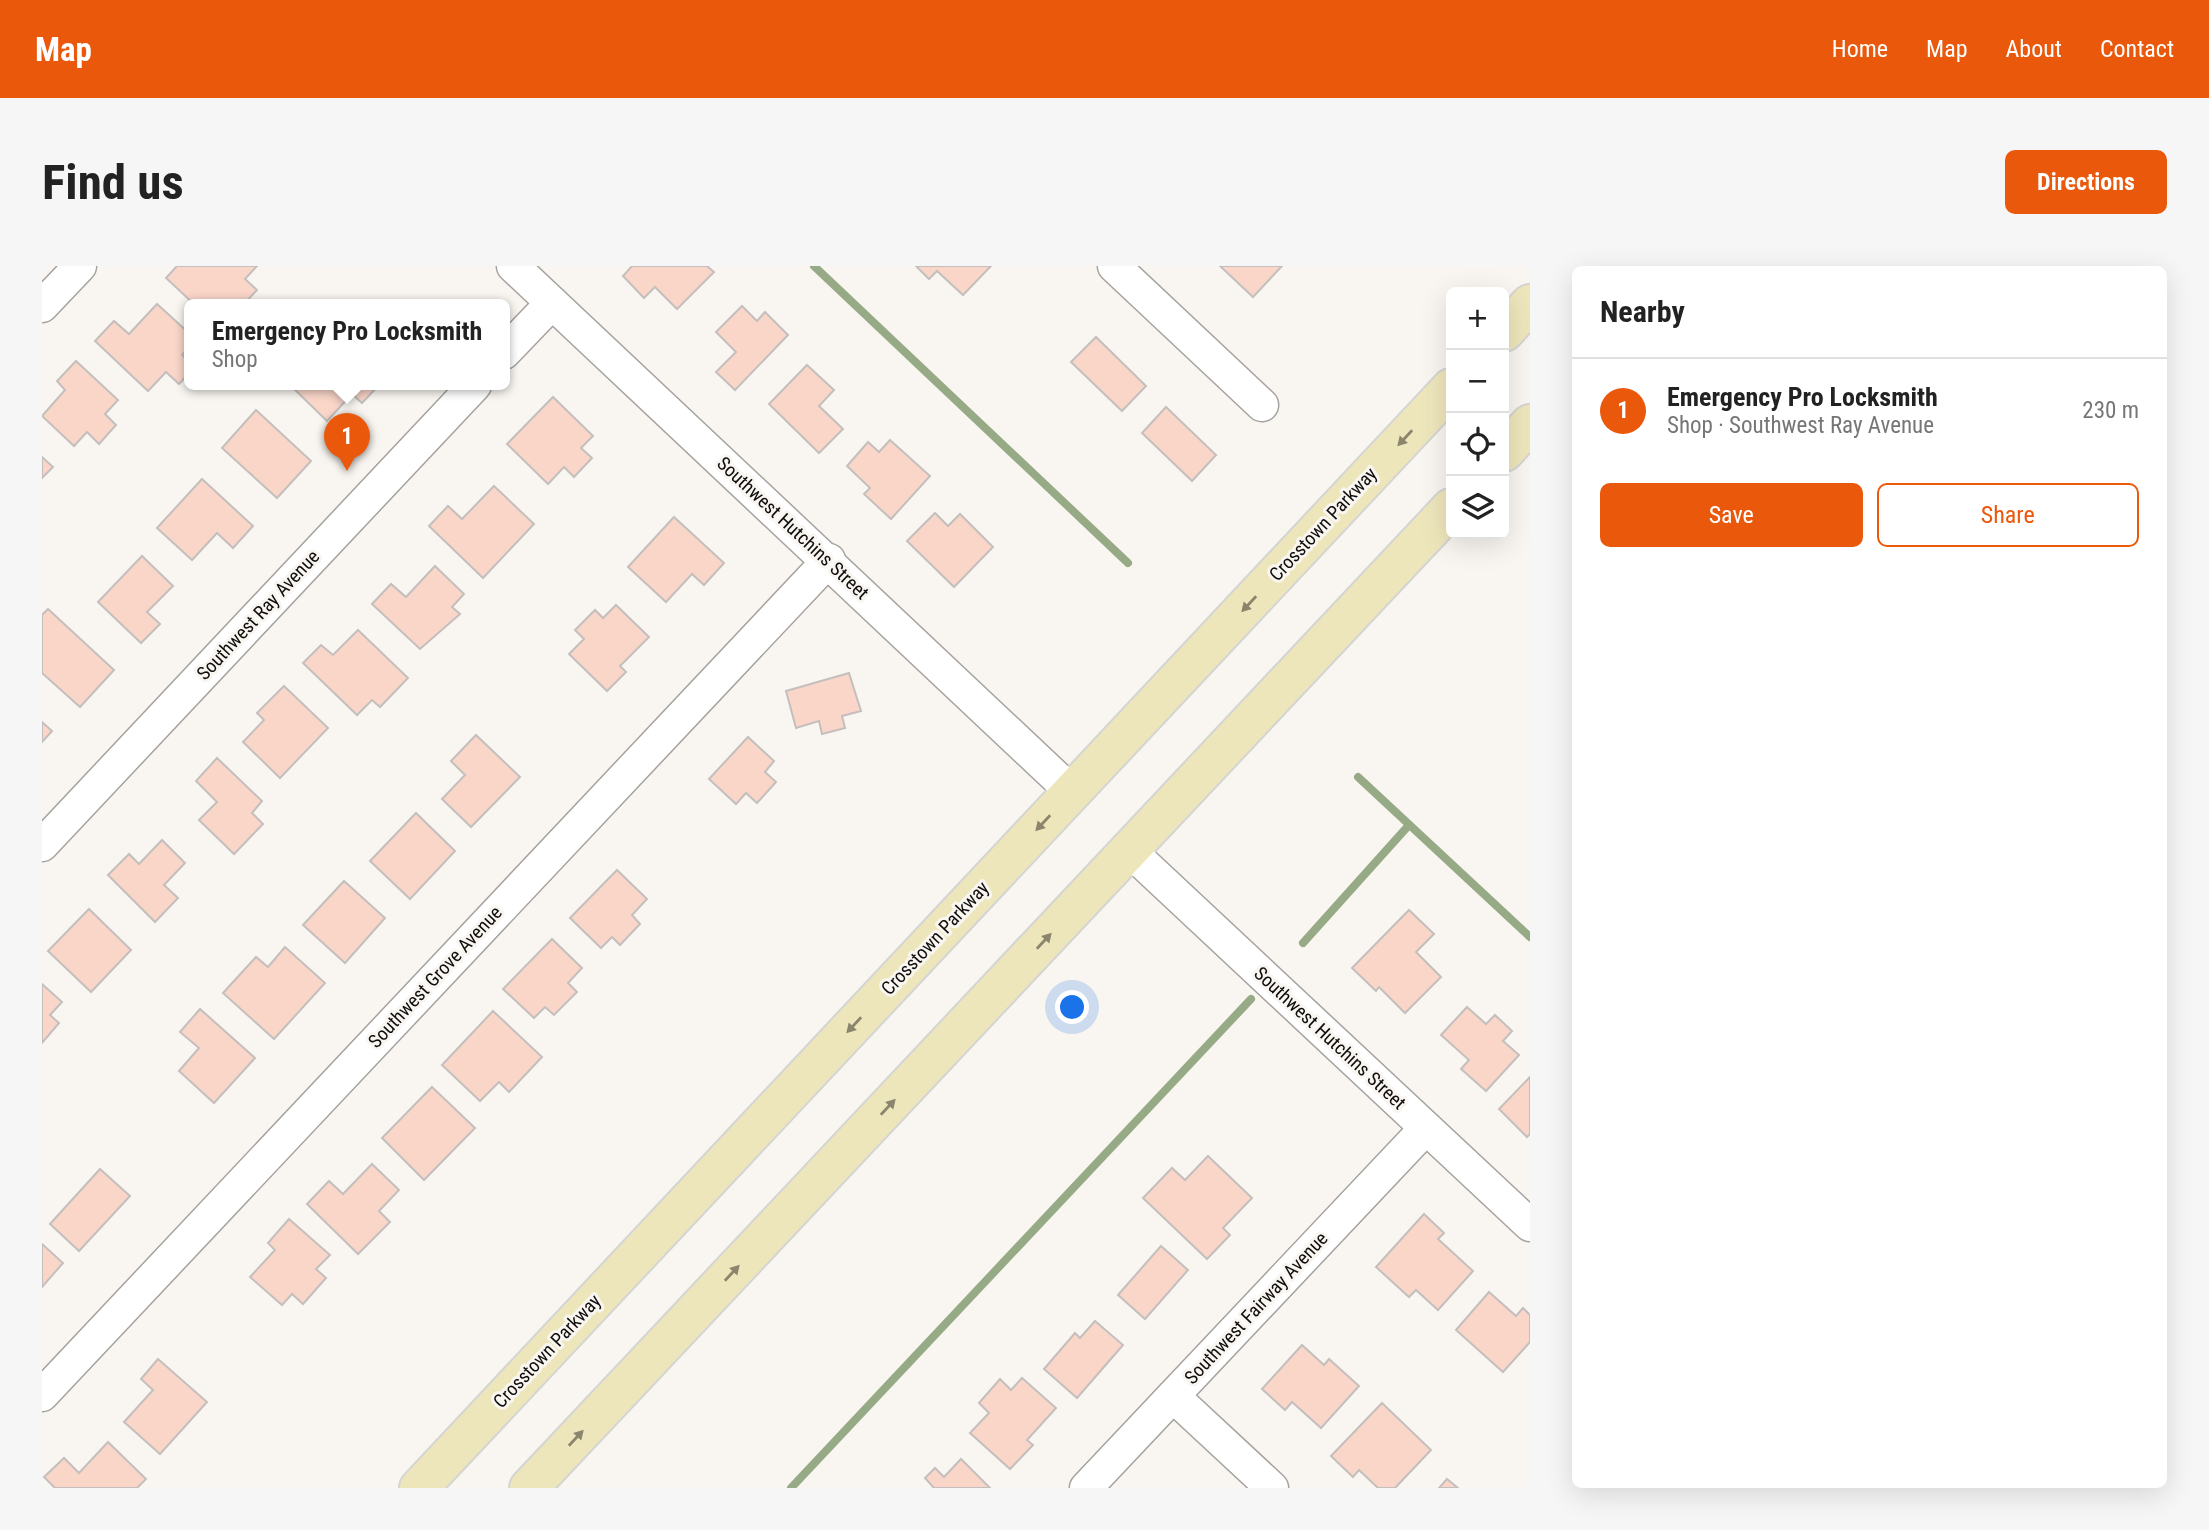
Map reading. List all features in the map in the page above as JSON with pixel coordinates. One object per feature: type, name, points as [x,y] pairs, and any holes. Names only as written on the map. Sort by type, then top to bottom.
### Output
[{"type":"main road","points":[[1509,327],[1530,304]]},
{"type":"main road","name":"Crosstown Parkway","points":[[419,1488],[1446,393]]},
{"type":"main road","points":[[1509,447],[1530,424]]},
{"type":"main road","points":[[529,1488],[1446,513]]},
{"type":"street","points":[[42,306],[80,266]]},
{"type":"street","name":"Southwest Hutchins Street","points":[[513,266],[829,560],[1072,792]]},
{"type":"street","points":[[1114,266],[1262,405]]},
{"type":"street","points":[[510,349],[552,303]]},
{"type":"street","name":"Southwest Ray Avenue","points":[[42,845],[470,390]]},
{"type":"street","name":"Southwest Grove Avenue","points":[[42,1395],[829,560]]},
{"type":"street","name":"Southwest Hutchins Street","points":[[1129,850],[1530,1225]]},
{"type":"street","name":"Southwest Fairway Avenue","points":[[1086,1488],[1426,1128]]},
{"type":"street","points":[[1173,1396],[1272,1488]]},
{"type":"building","points":[[177,266],[257,266],[245,279],[257,290],[249,299],[189,299],[166,278]]},
{"type":"building","points":[[632,266],[707,266],[714,272],[677,309],[655,287],[644,298],[623,276]]},
{"type":"building","points":[[916,266],[991,266],[963,295],[937,271],[929,279]]},
{"type":"building","points":[[1220,266],[1282,266],[1253,297]]},
{"type":"building","points":[[157,304],[184,329],[184,379],[179,384],[166,372],[148,391],[95,341],[114,321],[129,334]]},
{"type":"building","points":[[742,306],[757,321],[765,312],[788,335],[735,390],[716,372],[736,352],[716,332]]},
{"type":"building","points":[[1096,337],[1146,386],[1122,411],[1071,362]]},
{"type":"building","points":[[76,361],[118,400],[105,414],[116,425],[99,444],[87,432],[74,446],[42,416],[65,390],[57,381]]},
{"type":"building","points":[[807,365],[834,390],[819,406],[843,429],[819,453],[769,404]]},
{"type":"building","points":[[295,390],[374,390],[362,403],[352,394],[327,421]]},
{"type":"building","points":[[553,397],[593,436],[581,448],[592,458],[574,477],[564,467],[548,484],[507,444]]},
{"type":"building","points":[[1166,407],[1216,455],[1192,481],[1142,433]]},
{"type":"building","points":[[256,410],[311,461],[277,498],[222,448]]},
{"type":"building","points":[[890,440],[930,476],[891,519],[864,494],[870,488],[847,466],[868,442],[879,452]]},
{"type":"building","points":[[42,457],[53,467],[42,478]]},
{"type":"building","points":[[202,479],[253,526],[233,548],[217,533],[192,560],[157,528]]},
{"type":"building","points":[[494,486],[534,524],[483,578],[429,526],[448,506],[462,519]]},
{"type":"building","points":[[935,513],[948,526],[960,514],[993,547],[954,587],[907,541]]},
{"type":"building","points":[[674,517],[724,563],[704,585],[692,574],[666,602],[628,567]]},
{"type":"building","points":[[142,556],[173,586],[147,612],[160,624],[141,643],[98,602]]},
{"type":"building","points":[[435,566],[464,594],[452,607],[460,614],[420,649],[372,604],[391,584],[406,597]]},
{"type":"building","points":[[616,605],[649,637],[620,666],[626,672],[607,691],[569,654],[584,639],[575,630],[595,610],[603,618]]},
{"type":"building","points":[[48,609],[114,670],[80,707],[42,673],[42,615]]},
{"type":"building","points":[[358,630],[408,678],[380,707],[372,700],[357,715],[303,663],[321,645],[333,655]]},
{"type":"building","points":[[849,673],[861,711],[842,716],[845,728],[822,734],[819,721],[796,728],[786,691]]},
{"type":"building","points":[[284,686],[328,728],[280,778],[243,742],[264,720],[257,713]]},
{"type":"building","points":[[42,722],[52,731],[42,742]]},
{"type":"building","points":[[476,735],[520,777],[471,827],[442,799],[465,775],[451,761]]},
{"type":"building","points":[[748,737],[774,761],[765,772],[776,782],[757,803],[746,793],[736,804],[709,779]]},
{"type":"building","points":[[217,758],[262,801],[252,813],[263,824],[234,854],[199,820],[217,802],[196,781]]},
{"type":"building","points":[[416,813],[455,851],[410,899],[370,861]]},
{"type":"building","points":[[162,840],[185,863],[164,885],[178,898],[155,922],[108,875],[129,854],[139,864]]},
{"type":"building","points":[[617,870],[647,899],[632,915],[640,924],[620,945],[612,937],[601,948],[570,918]]},
{"type":"building","points":[[344,881],[385,918],[345,963],[303,925]]},
{"type":"building","points":[[89,909],[131,950],[91,992],[48,951]]},
{"type":"building","points":[[1409,910],[1434,934],[1416,952],[1441,977],[1405,1013],[1379,987],[1376,991],[1352,968]]},
{"type":"building","points":[[552,939],[582,968],[568,983],[577,992],[554,1015],[545,1007],[534,1018],[503,989]]},
{"type":"building","points":[[285,947],[325,983],[274,1039],[223,993],[256,957],[268,967]]},
{"type":"building","points":[[42,984],[62,1002],[50,1015],[59,1023],[42,1043]]},
{"type":"building","points":[[1467,1007],[1486,1024],[1495,1015],[1512,1031],[1503,1041],[1519,1055],[1486,1091],[1461,1069],[1469,1060],[1441,1035]]},
{"type":"building","points":[[200,1009],[255,1058],[214,1103],[179,1071],[199,1048],[180,1032]]},
{"type":"building","points":[[493,1011],[542,1057],[509,1092],[499,1082],[480,1101],[442,1065]]},
{"type":"building","points":[[1530,1077],[1530,1134],[1527,1137],[1499,1109]]},
{"type":"building","points":[[432,1087],[475,1128],[424,1180],[382,1138]]},
{"type":"building","points":[[1208,1156],[1252,1198],[1223,1228],[1230,1235],[1207,1259],[1143,1198],[1172,1168],[1185,1180]]},
{"type":"building","points":[[372,1164],[399,1190],[379,1211],[390,1222],[358,1254],[307,1204],[329,1181],[343,1194]]},
{"type":"building","points":[[100,1169],[130,1196],[79,1251],[50,1224]]},
{"type":"building","points":[[1424,1214],[1444,1233],[1438,1239],[1473,1271],[1438,1310],[1416,1290],[1409,1297],[1376,1267]]},
{"type":"building","points":[[289,1219],[330,1255],[316,1269],[326,1278],[303,1304],[292,1294],[282,1305],[250,1277],[275,1250],[268,1243]]},
{"type":"building","points":[[42,1244],[63,1263],[42,1287]]},
{"type":"building","points":[[1161,1246],[1188,1270],[1145,1319],[1118,1295]]},
{"type":"building","points":[[1489,1292],[1516,1316],[1523,1308],[1530,1315],[1530,1342],[1503,1372],[1456,1330]]},
{"type":"building","points":[[1095,1321],[1123,1345],[1077,1398],[1044,1369],[1075,1333],[1080,1338]]},
{"type":"building","points":[[1302,1345],[1324,1365],[1329,1359],[1359,1386],[1321,1428],[1292,1402],[1285,1410],[1262,1389]]},
{"type":"building","points":[[158,1359],[207,1402],[160,1454],[124,1422],[153,1390],[141,1379]]},
{"type":"building","points":[[1022,1378],[1056,1408],[1027,1440],[1033,1445],[1010,1469],[970,1433],[989,1413],[979,1403],[1000,1379],[1011,1390]]},
{"type":"building","points":[[1382,1403],[1431,1450],[1395,1488],[1378,1488],[1359,1470],[1353,1477],[1331,1456]]},
{"type":"building","points":[[108,1442],[146,1479],[137,1488],[55,1488],[44,1477],[64,1458],[79,1473]]},
{"type":"building","points":[[961,1459],[990,1488],[934,1488],[925,1478],[935,1468],[944,1477]]},
{"type":"building","points":[[1447,1479],[1458,1488],[1439,1488]]},
{"type":"waterway","points":[[814,266],[1128,563]]},
{"type":"waterway","points":[[1358,777],[1530,937]]},
{"type":"waterway","points":[[1303,943],[1409,825]]},
{"type":"waterway","points":[[791,1488],[1251,999]]},
{"type":"place","name":"Emergency Pro Locksmith","points":[[347,471]]}]
